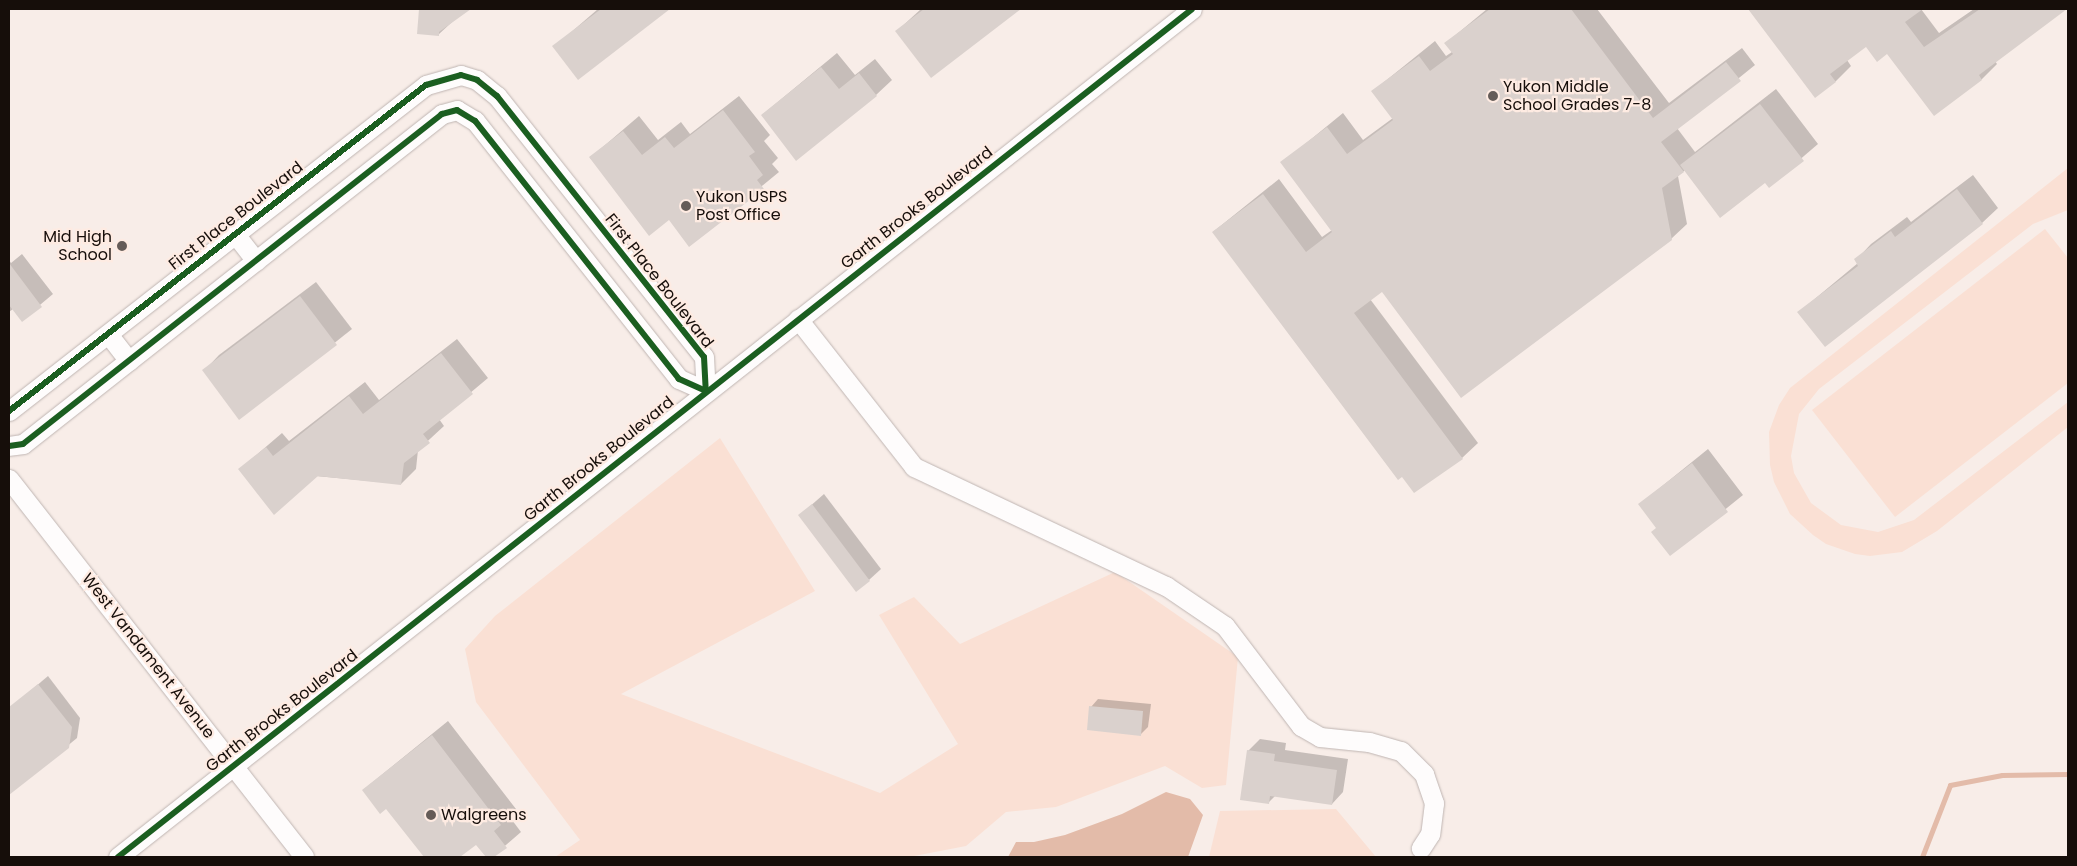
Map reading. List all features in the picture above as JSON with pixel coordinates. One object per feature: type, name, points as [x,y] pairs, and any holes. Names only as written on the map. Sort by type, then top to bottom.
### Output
[{"type":"street","name":"Garth Brooks Boulevard","points":[[118,857],[1192,9]]},
{"type":"street","name":"First Place Boulevard","points":[[9,411],[426,85],[461,75],[477,80],[496,96],[704,357],[706,391]]},
{"type":"street","points":[[9,446],[23,444],[442,114],[456,110],[475,121],[679,378],[706,391]]},
{"type":"street","points":[[520,178],[546,158]]},
{"type":"street","points":[[235,234],[256,261]]},
{"type":"street","points":[[636,324],[662,304]]},
{"type":"street","points":[[798,319],[914,467],[1166,586],[1225,626],[1301,726],[1320,737],[1369,742],[1401,751],[1424,774],[1434,803],[1430,834],[1421,848]]},
{"type":"street","points":[[108,334],[129,361]]},
{"type":"street","name":"West Vandament Avenue","points":[[9,479],[235,766],[304,857]]},
{"type":"shaded area","points":[[2068,168],[2068,210],[2033,224],[1819,389],[1799,414],[1791,456],[1794,473],[1811,503],[1841,525],[1878,532],[1914,520],[2068,402],[2068,427],[1937,531],[1902,552],[1870,556],[1855,554],[1826,544],[1790,514],[1774,482],[1770,465],[1769,432],[1779,405],[1790,388]]},
{"type":"shaded area","points":[[2045,229],[2068,258],[2068,383],[1895,517],[1812,410]]},
{"type":"shaded area","points":[[720,438],[815,591],[621,694],[880,793],[958,744],[879,615],[914,597],[960,644],[1115,572],[1238,657],[1226,785],[1202,788],[1165,766],[1056,807],[1006,812],[966,846],[909,857],[555,857],[580,840],[476,702],[465,649],[495,616]]},
{"type":"shaded area","points":[[1166,792],[1190,799],[1203,815],[1188,857],[1008,857],[1016,842],[1034,842],[1065,835],[1122,814]]},
{"type":"shaded area","points":[[1336,809],[1376,857],[1209,857],[1220,811]]},
{"type":"building","points":[[419,9],[471,9],[439,32],[439,36],[417,34]]},
{"type":"building","points":[[601,9],[670,9],[578,80],[552,46]]},
{"type":"building","points":[[924,9],[1021,9],[931,78],[895,31]]},
{"type":"building","points":[[1490,9],[1571,9],[1653,118],[1726,62],[1741,81],[1661,142],[1684,172],[1662,188],[1672,240],[1461,398],[1382,292],[1354,313],[1463,459],[1414,493],[1402,477],[1398,480],[1212,232],[1263,194],[1306,252],[1332,232],[1280,162],[1327,127],[1347,154],[1393,120],[1371,91],[1419,56],[1430,71],[1453,54],[1444,43]]},
{"type":"building","points":[[1748,9],[1923,9],[1905,22],[1924,47],[1980,9],[2067,9],[1979,75],[1982,80],[1934,116],[1887,54],[1877,62],[1866,47],[1830,74],[1836,82],[1815,98]]},
{"type":"building","points":[[821,67],[839,89],[859,73],[877,96],[796,161],[761,115]]},
{"type":"building","points":[[1760,104],[1804,161],[1769,188],[1765,183],[1720,218],[1680,165]]},
{"type":"building","points":[[723,110],[755,152],[749,156],[763,175],[757,180],[764,189],[689,247],[669,220],[649,236],[589,157],[623,131],[642,155],[665,137],[674,148]]},
{"type":"building","points":[[1957,189],[1983,224],[1825,347],[1797,312],[1858,266],[1854,259],[1891,231],[1895,237]]},
{"type":"building","points":[[9,263],[42,307],[22,322],[9,305]]},
{"type":"building","points":[[300,296],[337,345],[239,420],[202,370]]},
{"type":"building","points":[[441,353],[473,394],[423,434],[430,443],[404,463],[401,485],[318,476],[274,515],[238,469],[266,447],[273,456],[349,396],[363,414]]},
{"type":"building","points":[[1692,463],[1728,512],[1670,556],[1651,532],[1656,528],[1638,504]]},
{"type":"building","points":[[812,504],[870,581],[856,592],[798,515]]},
{"type":"building","points":[[38,684],[72,727],[69,748],[9,795],[9,707]]},
{"type":"building","points":[[1089,706],[1143,711],[1141,736],[1087,730]]},
{"type":"building","points":[[432,735],[501,825],[494,831],[507,848],[494,857],[486,857],[476,845],[460,857],[424,857],[386,809],[380,814],[362,790]]},
{"type":"building","points":[[1247,750],[1275,754],[1274,761],[1337,770],[1332,805],[1270,796],[1269,804],[1240,800]]},
{"type":"waterway","points":[[1922,857],[1950,785],[2002,775],[2068,774]]},
{"type":"cycle path","points":[[118,857],[1192,9]]},
{"type":"cycle path","points":[[9,411],[426,85],[461,75],[477,80],[497,96],[704,357],[706,391],[679,379],[475,121],[457,110],[442,114],[23,444],[9,446]]},
{"type":"place","name":"Yukon Middle School Grades 7-8","points":[[1493,96]]},
{"type":"place","name":"Yukon USPS Post Office","points":[[686,206]]},
{"type":"place","name":"Mid High School","points":[[122,246]]},
{"type":"place","name":"Walgreens","points":[[431,815]]}]
